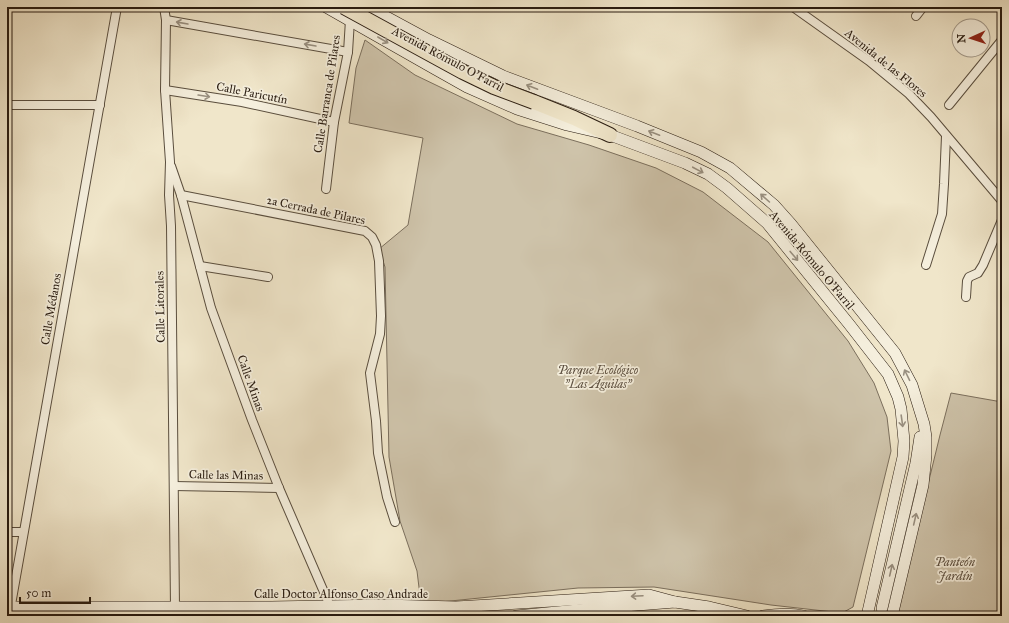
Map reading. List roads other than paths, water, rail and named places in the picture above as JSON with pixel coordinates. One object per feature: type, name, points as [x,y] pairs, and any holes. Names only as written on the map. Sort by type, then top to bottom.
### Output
[{"type":"highway","points":[[347,13],[494,87],[574,118],[610,135]]},
{"type":"main road","name":"Avenida Rómulo O'Farril","points":[[326,7],[347,13],[362,28],[445,75],[517,109],[567,125],[610,135],[685,163],[708,174],[728,188],[766,223],[888,374],[898,397],[901,409],[904,441],[903,457],[867,616]]},
{"type":"main road","name":"Avenida Rómulo O'Farril","points":[[370,8],[429,40],[503,76],[701,152],[730,168],[774,205],[791,224],[877,330],[901,364],[914,392],[924,424],[926,455],[923,485],[892,616]]},
{"type":"main road","points":[[362,28],[359,23],[359,16],[363,11],[370,8]]},
{"type":"main road","points":[[882,608],[920,446],[921,431],[919,412]]},
{"type":"main road","name":"Calle Doctor Alfonso Caso Andrade","points":[[9,610],[384,605],[456,607],[649,595],[675,602]]},
{"type":"main road","points":[[859,616],[871,597]]},
{"type":"main road","points":[[516,616],[675,602],[709,607],[747,616]]},
{"type":"main road","points":[[238,614],[414,616]]},
{"type":"main road","points":[[763,616],[773,614],[792,614],[804,616]]},
{"type":"street","name":"Calle Médanos","points":[[9,610],[117,7]]},
{"type":"street","name":"Calle Litorales","points":[[164,7],[166,20],[166,90],[170,162],[169,194],[175,608]]},
{"type":"street","name":"Calle Barranca de Pilares","points":[[326,189],[334,122],[348,52],[347,13],[359,7]]},
{"type":"street","name":"Avenida de las Flores","points":[[793,7],[869,61],[909,94],[1002,201]]},
{"type":"street","points":[[916,16],[923,7]]},
{"type":"street","points":[[166,20],[348,52]]},
{"type":"street","points":[[949,105],[1002,40]]},
{"type":"street","name":"Calle Paricutín","points":[[166,90],[242,102],[334,122]]},
{"type":"street","points":[[7,105],[100,105]]},
{"type":"street","points":[[926,265],[942,214],[946,136]]},
{"type":"street","name":"Calle Minas","points":[[170,162],[181,195],[212,308],[252,420],[278,488],[330,606]]},
{"type":"street","name":"2a Cerrada de Pilares","points":[[181,195],[365,232],[372,237],[376,245],[379,261],[381,316],[380,334],[370,373],[378,453],[387,497],[395,522]]},
{"type":"street","points":[[966,298],[967,281],[969,277],[978,273],[983,265],[1002,220]]},
{"type":"street","points":[[200,266],[268,277]]},
{"type":"street","name":"Calle las Minas","points":[[174,486],[278,488]]},
{"type":"street","points":[[7,532],[23,532]]},
{"type":"tunnel","points":[[52,612],[238,614]]},
{"type":"park label","name":"Parque Ecológico \"Las Águilas\"","points":[[598,377]]},
{"type":"park label","name":"Panteón Jardín","points":[[955,569]]}]
